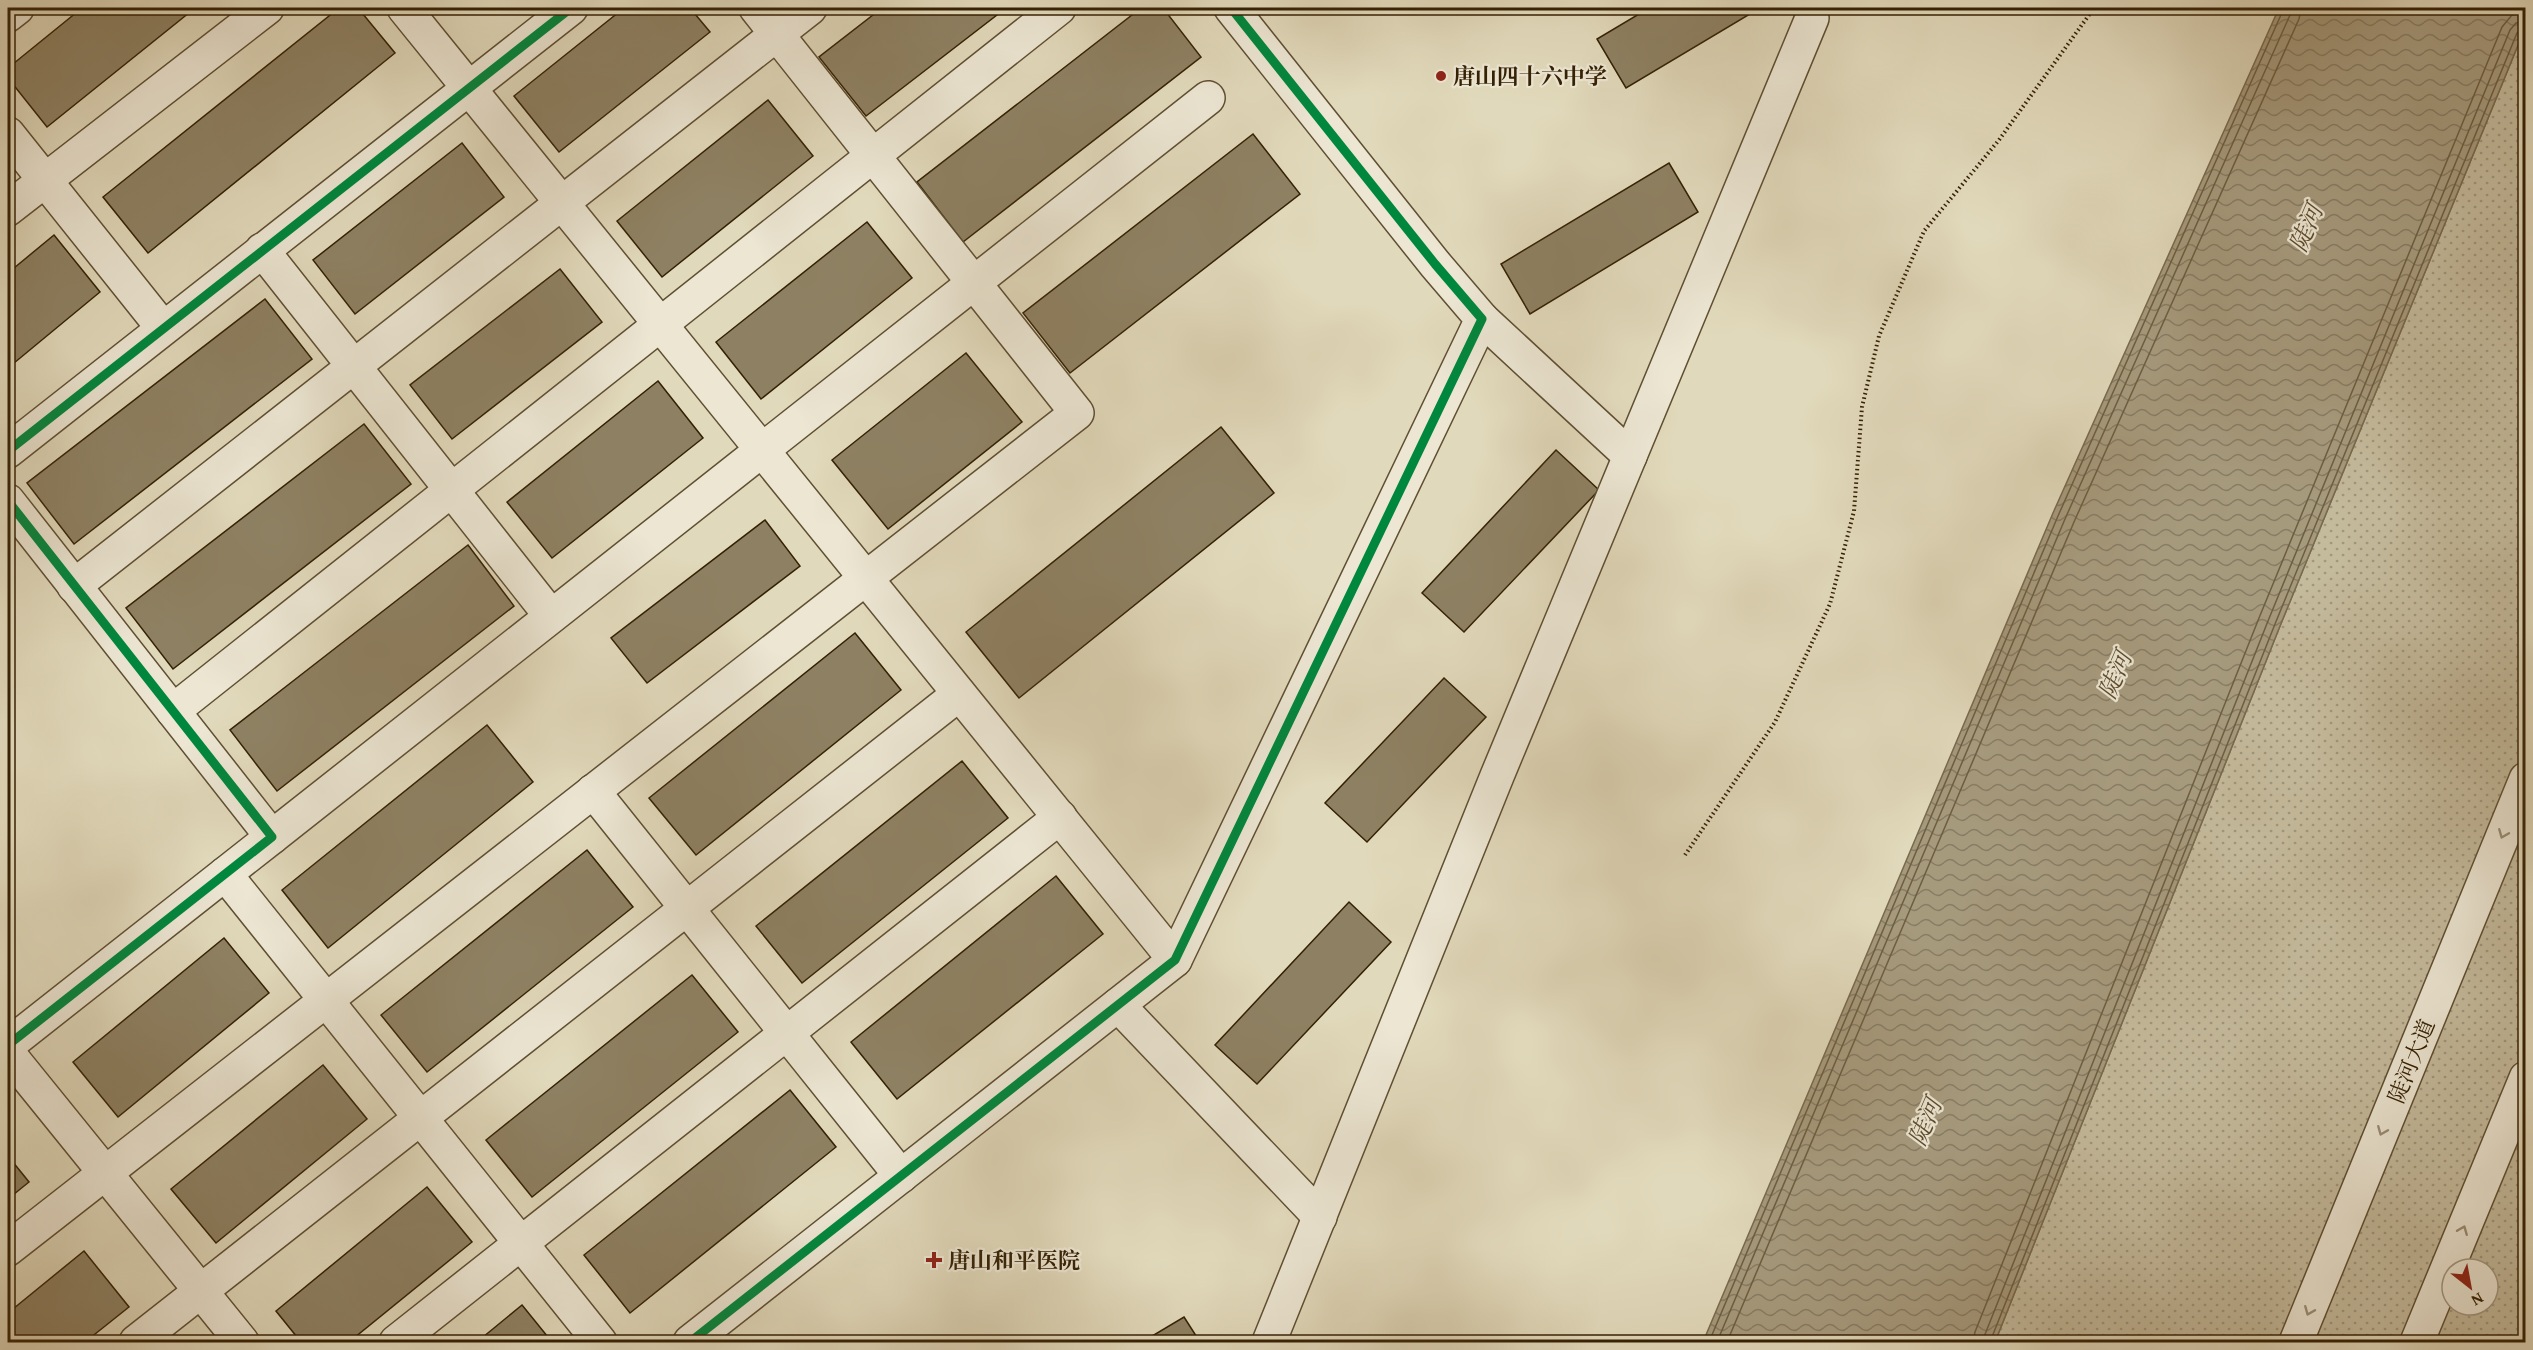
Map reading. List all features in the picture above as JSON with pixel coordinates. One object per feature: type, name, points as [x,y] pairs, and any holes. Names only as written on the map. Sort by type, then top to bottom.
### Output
[{"type":"street","points":[[8,15],[17,8]]},
{"type":"street","points":[[8,209],[267,8]]},
{"type":"street","points":[[404,8],[1175,960]]},
{"type":"street","points":[[8,451],[571,8]]},
{"type":"street","points":[[8,1250],[1077,413],[756,8]]},
{"type":"street","points":[[74,586],[810,8]]},
{"type":"street","points":[[173,711],[1059,8]]},
{"type":"street","points":[[1231,8],[1435,264],[1482,319],[1630,456]]},
{"type":"street","points":[[1269,1342],[1497,776],[1812,18]]},
{"type":"street","points":[[8,1045],[1208,98]]},
{"type":"street","points":[[8,134],[163,328]]},
{"type":"street","points":[[262,250],[551,616]]},
{"type":"street","points":[[690,1342],[1175,960],[1482,319]]},
{"type":"street","points":[[8,501],[272,837]]},
{"type":"street","points":[[136,1342],[959,693]]},
{"type":"street","name":"陡河大道","points":[[2296,1342],[2526,779]]},
{"type":"street","points":[[593,791],[901,1176]]},
{"type":"street","points":[[396,1342],[1060,817]]},
{"type":"street","points":[[225,874],[600,1342]]},
{"type":"street","points":[[1118,1005],[1320,1217]]},
{"type":"street","points":[[8,1053],[242,1342]]},
{"type":"street","points":[[2416,1342],[2526,1078]]},
{"type":"path","points":[[1685,855],[1775,722],[1830,604],[1854,511],[1862,407],[1879,336],[1924,231],[1999,140],[2094,8]]},
{"type":"shaded area","points":[[2525,28],[2525,1342],[1995,1342],[2280,626]]},
{"type":"water","name":"陡河","points":[[2279,8],[2525,8],[2525,28],[2280,626],[1995,1342],[1703,1342],[2053,513]]},
{"type":"building","points":[[82,8],[195,8],[47,127],[8,78],[8,68]]},
{"type":"building","points":[[339,8],[358,8],[395,53],[148,253],[103,197]]},
{"type":"building","points":[[624,8],[690,8],[710,32],[559,152],[514,96]]},
{"type":"building","points":[[882,8],[1006,8],[866,116],[819,57]]},
{"type":"building","points":[[1141,8],[1163,8],[1201,57],[963,242],[917,182]]},
{"type":"building","points":[[1649,8],[1760,8],[1626,88],[1597,39]]},
{"type":"building","points":[[768,100],[813,156],[662,277],[617,221]]},
{"type":"building","points":[[1253,134],[1300,194],[1070,373],[1023,313]]},
{"type":"building","points":[[462,143],[504,197],[355,314],[313,260]]},
{"type":"building","points":[[1669,163],[1698,212],[1530,314],[1501,264]]},
{"type":"building","points":[[867,222],[912,278],[761,399],[716,342]]},
{"type":"building","points":[[54,235],[100,292],[8,368],[8,273]]},
{"type":"building","points":[[560,269],[602,322],[452,439],[410,385]]},
{"type":"building","points":[[265,299],[312,359],[74,544],[27,483]]},
{"type":"building","points":[[966,353],[1022,422],[888,529],[832,460]]},
{"type":"building","points":[[658,381],[703,438],[552,558],[507,502]]},
{"type":"building","points":[[364,424],[411,484],[173,669],[126,608]]},
{"type":"building","points":[[1221,427],[1274,493],[1019,698],[966,632]]},
{"type":"building","points":[[1556,450],[1599,490],[1464,632],[1422,593]]},
{"type":"building","points":[[765,520],[800,566],[647,683],[611,638]]},
{"type":"building","points":[[468,545],[514,606],[277,791],[230,730]]},
{"type":"building","points":[[855,633],[901,690],[696,855],[649,798]]},
{"type":"building","points":[[1444,678],[1486,717],[1367,842],[1325,803]]},
{"type":"building","points":[[487,725],[533,782],[328,948],[282,890]]},
{"type":"building","points":[[962,761],[1008,818],[802,983],[756,926]]},
{"type":"building","points":[[587,850],[633,907],[427,1072],[381,1015]]},
{"type":"building","points":[[1056,876],[1103,934],[897,1099],[851,1042]]},
{"type":"building","points":[[1349,902],[1391,942],[1257,1084],[1215,1045]]},
{"type":"building","points":[[224,938],[269,993],[118,1117],[73,1062]]},
{"type":"building","points":[[692,975],[738,1032],[532,1197],[486,1140]]},
{"type":"building","points":[[323,1065],[367,1119],[216,1243],[171,1189]]},
{"type":"building","points":[[790,1090],[836,1147],[630,1313],[584,1255]]},
{"type":"building","points":[[8,1156],[29,1182],[8,1199]]},
{"type":"building","points":[[427,1187],[472,1242],[349,1342],[301,1342],[276,1311]]},
{"type":"building","points":[[84,1251],[129,1307],[85,1342],[8,1342],[8,1313]]},
{"type":"building","points":[[522,1305],[552,1342],[477,1342]]},
{"type":"building","points":[[1184,1317],[1200,1342],[1142,1342]]},
{"type":"cycle path","points":[[8,451],[571,8]]},
{"type":"cycle path","points":[[690,1342],[1175,960],[1482,319],[1435,264],[1231,8]]},
{"type":"cycle path","points":[[8,501],[272,837],[8,1045]]},
{"type":"place","name":"唐山四十六中学","points":[[1441,76]]},
{"type":"place","name":"唐山和平医院","points":[[934,1260]]}]
